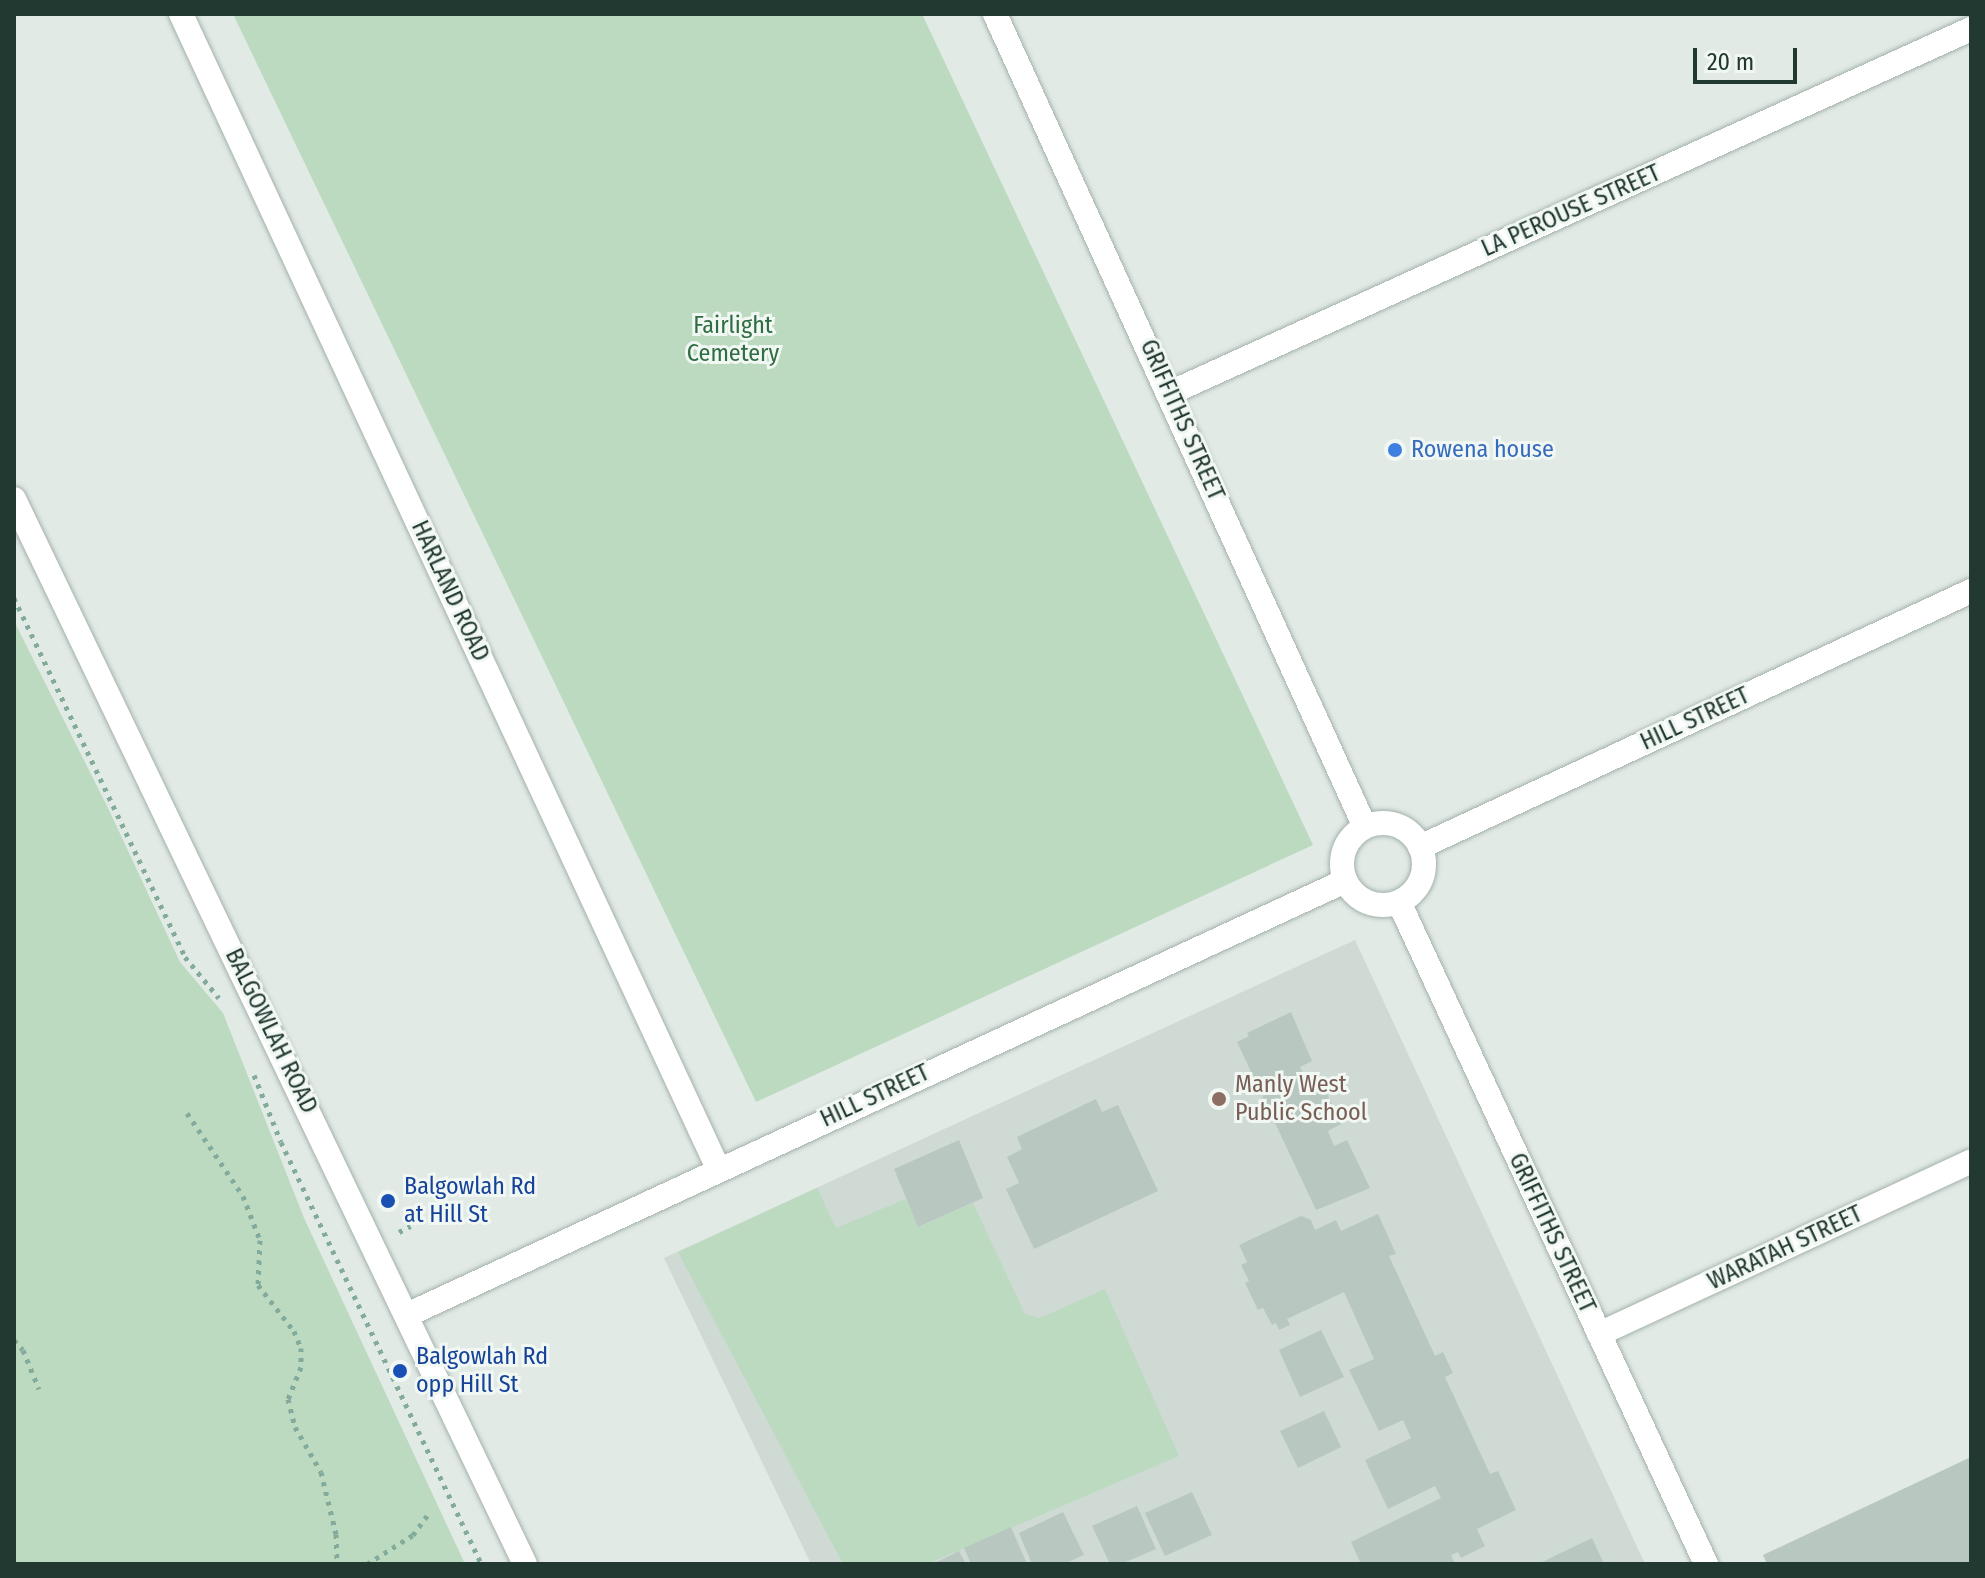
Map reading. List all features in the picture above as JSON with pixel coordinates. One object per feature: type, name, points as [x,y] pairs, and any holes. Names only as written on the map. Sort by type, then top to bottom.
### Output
[{"type":"street","name":"HARLAND ROAD","points":[[181,14],[718,1168]]},
{"type":"street","name":"GRIFFITHS STREET","points":[[995,14],[1365,827]]},
{"type":"street","name":"LA PEROUSE STREET","points":[[1170,393],[1971,29]]},
{"type":"street","name":"BALGOWLAH ROAD","points":[[14,499],[525,1564]]},
{"type":"street","name":"HILL STREET","points":[[1420,847],[1971,591]]},
{"type":"street","points":[[1391,824],[1403,828],[1420,847],[1423,873],[1418,885],[1399,902],[1374,904],[1362,899],[1345,881],[1342,856],[1355,834],[1365,827],[1391,824]]},
{"type":"street","name":"HILL STREET","points":[[407,1315],[718,1168],[1345,881]]},
{"type":"street","name":"GRIFFITHS STREET","points":[[1399,902],[1706,1564]]},
{"type":"street","name":"WARATAH STREET","points":[[1599,1334],[1971,1161]]},
{"type":"path","points":[[14,598],[185,957],[220,1000]]},
{"type":"path","points":[[252,1069],[287,1155],[481,1564]]},
{"type":"path","points":[[187,1113],[243,1196],[260,1240],[258,1285],[294,1331],[301,1348],[301,1367],[288,1399],[295,1427],[321,1472],[336,1534],[337,1564]]},
{"type":"path","points":[[14,1340],[23,1350],[39,1389]]},
{"type":"path","points":[[367,1564],[413,1535],[427,1516]]},
{"type":"shaded area","name":"Manly West Public School","points":[[1355,940],[1645,1564],[811,1564],[664,1258]]},
{"type":"green space","name":"Fairlight Cemetery","points":[[233,14],[922,14],[1313,845],[756,1102]]},
{"type":"green space","points":[[14,621],[108,808],[180,962],[223,1013],[304,1218],[465,1564],[14,1564]]},
{"type":"green space","points":[[817,1188],[836,1228],[906,1199],[919,1227],[973,1203],[1025,1314],[1040,1318],[1105,1289],[1179,1456],[927,1564],[843,1564],[678,1252]]},
{"type":"building","points":[[1291,1012],[1312,1061],[1300,1067],[1307,1081],[1319,1076],[1341,1124],[1328,1131],[1334,1146],[1347,1140],[1370,1188],[1316,1210],[1237,1042],[1249,1036],[1247,1033]]},
{"type":"building","points":[[1096,1099],[1102,1112],[1118,1105],[1158,1191],[1034,1249],[1006,1189],[1019,1183],[1007,1157],[1022,1149],[1017,1137]]},
{"type":"building","points":[[959,1140],[983,1198],[918,1227],[894,1169]]},
{"type":"building","points":[[1378,1214],[1396,1254],[1389,1256],[1435,1356],[1443,1352],[1453,1373],[1445,1377],[1490,1474],[1498,1471],[1516,1510],[1477,1529],[1485,1546],[1461,1558],[1458,1552],[1451,1555],[1455,1564],[1361,1564],[1351,1542],[1441,1498],[1435,1486],[1388,1509],[1365,1460],[1411,1438],[1403,1420],[1379,1431],[1349,1370],[1374,1359],[1344,1292],[1287,1319],[1290,1325],[1279,1330],[1276,1323],[1272,1325],[1263,1308],[1258,1310],[1245,1283],[1249,1281],[1241,1265],[1247,1262],[1239,1245],[1301,1216],[1311,1220],[1315,1230],[1336,1220],[1341,1231]]},
{"type":"building","points":[[1321,1330],[1344,1377],[1300,1397],[1279,1350]]},
{"type":"building","points":[[1324,1411],[1341,1447],[1298,1468],[1280,1431]]},
{"type":"building","points":[[1971,1457],[1971,1564],[1767,1564],[1763,1555]]},
{"type":"building","points":[[1192,1492],[1212,1535],[1165,1556],[1145,1513]]},
{"type":"building","points":[[1137,1506],[1156,1549],[1121,1564],[1110,1564],[1092,1526]]},
{"type":"building","points":[[1063,1512],[1084,1555],[1064,1564],[1032,1564],[1019,1533]]},
{"type":"building","points":[[1011,1527],[1027,1564],[971,1564],[964,1548]]},
{"type":"building","points":[[1592,1538],[1604,1564],[1538,1564]]},
{"type":"building","points":[[959,1551],[966,1564],[933,1564]]},
{"type":"place","name":"Rowena house","points":[[1395,450]]},
{"type":"place","name":"Manly West Public School","points":[[1219,1099]]},
{"type":"place","name":"Balgowlah Rd at Hill St","points":[[388,1201]]},
{"type":"place","name":"Balgowlah Rd opp Hill St","points":[[400,1371]]}]
